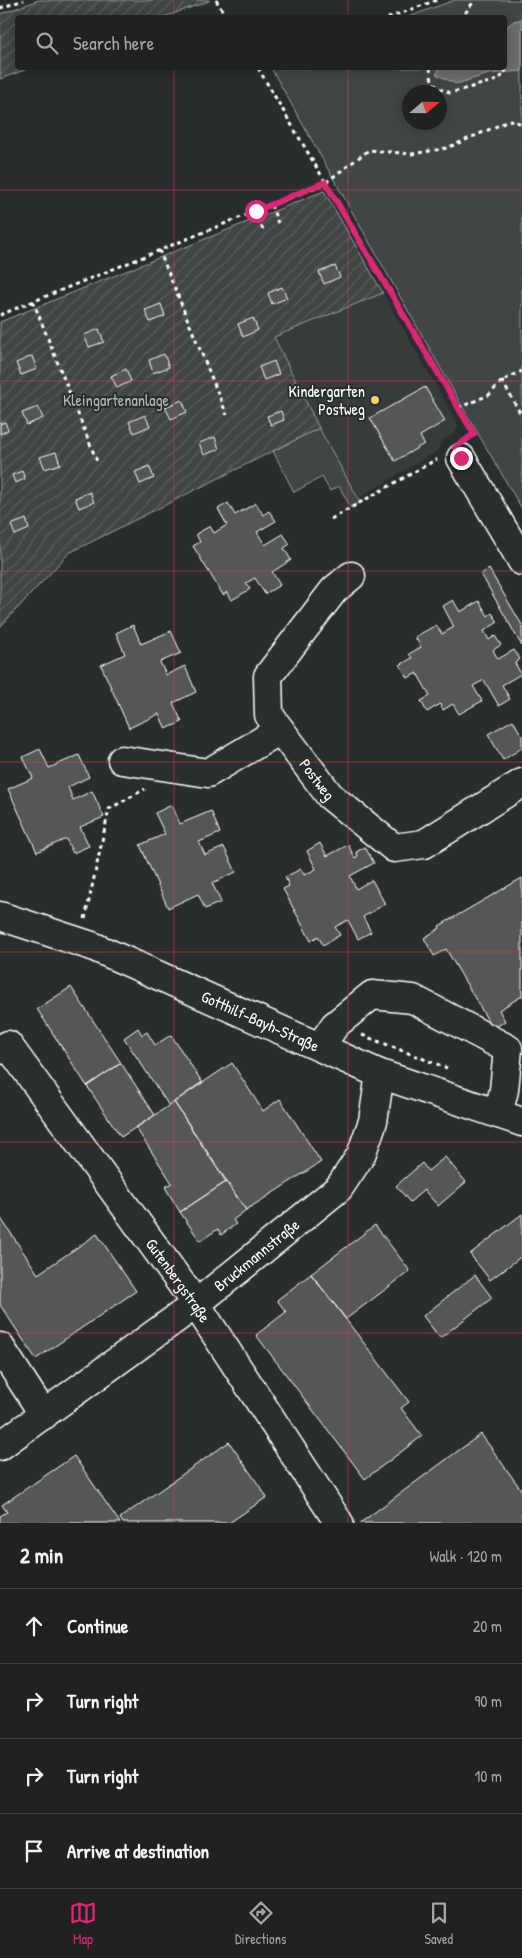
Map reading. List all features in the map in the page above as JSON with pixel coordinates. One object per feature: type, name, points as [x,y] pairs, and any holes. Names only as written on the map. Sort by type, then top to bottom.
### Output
[{"type":"street","points":[[458,453],[522,560]]},
{"type":"street","name":"Postweg","points":[[352,576],[334,590],[268,676],[269,715],[330,796],[394,848],[424,844],[522,783]]},
{"type":"street","points":[[122,760],[208,773],[280,730]]},
{"type":"street","name":"Gotthilf-Bayh-Straße","points":[[0,916],[92,946],[380,1074],[510,1118]]},
{"type":"street","points":[[320,1047],[335,1025],[372,995],[413,999],[508,1049],[504,1090],[510,1118]]},
{"type":"street","name":"Gutenbergstraße","points":[[4,1047],[196,1304],[339,1523]]},
{"type":"street","name":"Bruckmannstraße","points":[[0,1446],[196,1304],[338,1188],[361,1155],[373,1121],[380,1074]]},
{"type":"street","points":[[0,1347],[44,1415]]},
{"type":"path","points":[[0,8],[24,0]]},
{"type":"path","points":[[216,0],[225,15]]},
{"type":"path","points":[[396,15],[437,0]]},
{"type":"path","points":[[470,15],[466,12],[475,0]]},
{"type":"path","points":[[259,70],[474,434],[458,453],[331,519]]},
{"type":"path","points":[[430,70],[432,82],[440,89],[450,93],[497,80],[506,73],[505,70]]},
{"type":"path","points":[[0,315],[325,182],[369,150],[412,154],[448,148],[512,120],[522,124]]},
{"type":"path","points":[[271,205],[278,223]]},
{"type":"path","points":[[256,211],[263,230]]},
{"type":"path","points":[[159,250],[227,415]]},
{"type":"path","points":[[33,301],[98,464]]},
{"type":"path","points":[[458,408],[489,395],[502,381],[522,371]]},
{"type":"path","points":[[502,381],[522,416]]},
{"type":"path","points":[[85,916],[109,809],[148,787]]},
{"type":"shaded area","points":[[522,19],[522,71],[489,74],[456,84],[436,74],[439,70],[507,70],[507,26],[514,21]]},
{"type":"shaded area","name":"Kindergarten Postweg","points":[[383,293],[459,426],[455,433],[443,440],[437,451],[359,498],[360,502],[319,428],[274,337]]},
{"type":"green space","points":[[39,0],[209,0],[170,15],[15,15],[15,70],[25,70],[0,79],[0,14]]},
{"type":"green space","points":[[455,0],[522,0],[522,509],[272,70],[507,70],[507,15],[414,15]]},
{"type":"green space","name":"Kleingartenanlage","points":[[324,191],[383,293],[274,337],[319,428],[69,553],[0,627],[0,322]]},
{"type":"green space","points":[[319,428],[360,502],[351,508],[339,486],[330,491],[322,477],[294,492],[273,451]]},
{"type":"building","points":[[335,266],[340,277],[324,284],[319,272]]},
{"type":"building","points":[[282,287],[287,298],[272,304],[268,293]]},
{"type":"building","points":[[161,304],[165,316],[150,322],[145,310]]},
{"type":"building","points":[[253,318],[258,330],[243,337],[238,324]]},
{"type":"building","points":[[99,329],[104,342],[89,347],[84,335]]},
{"type":"building","points":[[164,354],[169,367],[153,373],[149,360]]},
{"type":"building","points":[[32,356],[37,369],[21,375],[16,363]]},
{"type":"building","points":[[274,361],[279,374],[264,380],[259,367]]},
{"type":"building","points":[[126,369],[131,381],[117,388],[111,376]]},
{"type":"building","points":[[425,387],[445,421],[420,436],[424,444],[395,461],[370,418]]},
{"type":"building","points":[[182,400],[187,412],[171,419],[165,407]]},
{"type":"building","points":[[38,407],[43,418],[27,425],[22,413]]},
{"type":"building","points":[[281,411],[284,420],[271,425],[267,416]]},
{"type":"building","points":[[145,415],[150,426],[134,433],[129,422]]},
{"type":"building","points":[[5,422],[8,430],[0,434],[0,424]]},
{"type":"building","points":[[215,437],[219,449],[204,455],[199,443]]},
{"type":"building","points":[[56,452],[60,464],[45,469],[40,457]]},
{"type":"building","points":[[149,466],[154,478],[140,484],[135,472]]},
{"type":"building","points":[[22,471],[25,479],[15,483],[12,475]]},
{"type":"building","points":[[90,492],[94,502],[79,508],[75,498]]},
{"type":"building","points":[[228,503],[235,515],[256,503],[263,515],[269,511],[276,521],[257,532],[265,545],[283,534],[290,544],[284,548],[291,560],[272,572],[280,585],[265,594],[255,578],[246,583],[250,589],[232,600],[227,592],[223,595],[193,546],[200,542],[196,534],[210,526],[214,533],[227,525],[218,509]]},
{"type":"building","points":[[26,519],[29,529],[15,535],[11,525]]},
{"type":"building","points":[[489,569],[522,625],[522,646],[481,574]]},
{"type":"building","points":[[453,600],[460,612],[479,601],[488,616],[492,613],[498,622],[484,631],[489,640],[495,636],[501,645],[493,650],[498,659],[514,650],[520,659],[515,663],[521,674],[502,685],[510,699],[499,706],[484,680],[473,686],[482,701],[459,714],[453,704],[443,710],[440,704],[427,712],[421,701],[430,696],[417,673],[408,678],[400,665],[412,658],[409,654],[421,647],[415,637],[436,625],[442,634],[454,627],[443,606]]},
{"type":"building","points":[[133,625],[141,644],[171,631],[181,653],[160,662],[166,675],[185,666],[196,692],[173,703],[182,722],[166,729],[159,714],[129,728],[101,665],[125,654],[116,633]]},
{"type":"building","points":[[513,720],[522,736],[522,748],[503,760],[488,734]]},
{"type":"building","points":[[40,749],[49,768],[79,755],[89,777],[68,787],[73,800],[92,791],[104,817],[80,827],[89,846],[73,853],[66,839],[37,852],[8,789],[33,778],[23,757]]},
{"type":"building","points":[[172,805],[180,824],[211,811],[220,833],[199,842],[205,855],[224,847],[236,872],[212,883],[221,902],[205,909],[198,894],[168,908],[140,845],[165,834],[155,813]]},
{"type":"building","points":[[320,843],[327,856],[348,845],[355,858],[358,856],[356,852],[365,847],[374,863],[350,876],[356,889],[372,880],[385,904],[363,917],[371,932],[358,939],[348,920],[335,927],[340,935],[323,945],[318,936],[311,941],[283,889],[289,886],[285,877],[301,869],[304,875],[316,869],[307,851]]},
{"type":"building","points":[[522,878],[522,996],[499,1010],[505,1021],[493,1029],[446,949],[434,956],[424,938],[440,928],[439,926]]},
{"type":"building","points":[[71,987],[121,1063],[87,1086],[37,1009]]},
{"type":"building","points":[[138,1028],[142,1035],[147,1032],[155,1045],[171,1035],[202,1082],[169,1106],[124,1038]]},
{"type":"building","points":[[121,1063],[155,1115],[121,1137],[87,1086]]},
{"type":"building","points":[[232,1063],[263,1111],[280,1099],[321,1162],[246,1210],[174,1102]]},
{"type":"building","points":[[174,1102],[226,1182],[180,1212],[165,1187],[172,1183],[136,1128]]},
{"type":"building","points":[[445,1157],[466,1182],[438,1206],[424,1190],[410,1202],[396,1186],[422,1163],[428,1171]]},
{"type":"building","points":[[226,1182],[246,1210],[233,1220],[236,1224],[221,1235],[218,1229],[200,1241],[180,1212]]},
{"type":"building","points":[[522,1214],[522,1256],[490,1280],[470,1254]]},
{"type":"building","points":[[0,1217],[38,1274],[97,1234],[136,1291],[36,1359],[0,1305]]},
{"type":"building","points":[[375,1225],[410,1271],[346,1319],[311,1274]]},
{"type":"building","points":[[311,1274],[409,1402],[401,1408],[422,1436],[365,1479],[256,1335],[286,1312],[277,1300]]},
{"type":"building","points":[[475,1275],[492,1298],[440,1338],[423,1316]]},
{"type":"building","points":[[481,1434],[522,1491],[522,1523],[360,1523]]},
{"type":"building","points":[[229,1442],[267,1497],[229,1523],[123,1523],[120,1518]]},
{"type":"building","points":[[74,1456],[120,1523],[0,1523],[0,1516],[7,1512],[2,1505]]},
{"type":"place","name":"Kindergarten Postweg","points":[[375,400]]},
{"type":"route","points":[[256,211],[325,182],[474,434],[455,448],[461,458]]}]
